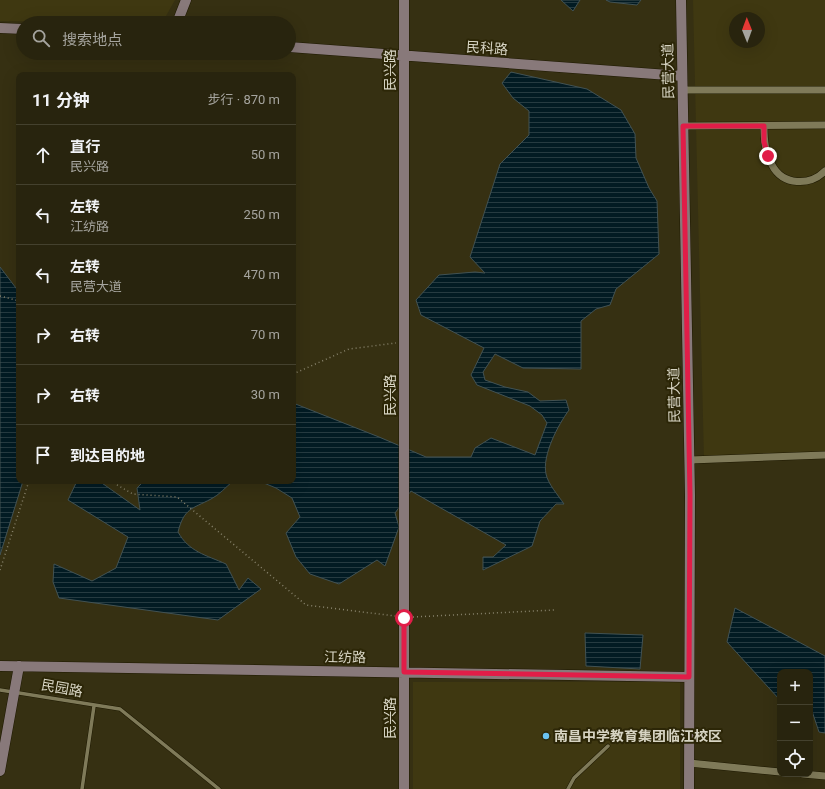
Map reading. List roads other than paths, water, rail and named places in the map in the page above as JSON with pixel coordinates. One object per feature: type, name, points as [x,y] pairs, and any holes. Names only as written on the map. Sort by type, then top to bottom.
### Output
[{"type":"main road","points":[[180,16],[186,0]]},
{"type":"main road","name":"民兴路","points":[[404,0],[404,789]]},
{"type":"main road","name":"民营大道","points":[[681,0],[690,460],[689,789]]},
{"type":"main road","points":[[0,28],[16,29]]},
{"type":"main road","name":"民科路","points":[[296,48],[682,76]]},
{"type":"main road","name":"江纺路","points":[[0,666],[689,677]]},
{"type":"main road","points":[[0,771],[19,666]]},
{"type":"street","points":[[682,90],[825,90]]},
{"type":"street","points":[[683,126],[825,126]]},
{"type":"street","points":[[764,126],[764,142],[768,156],[773,167],[781,175],[791,180],[807,182],[819,177],[825,171]]},
{"type":"street","points":[[690,460],[825,455]]},
{"type":"street","points":[[689,763],[777,772]]},
{"type":"street","points":[[813,775],[825,776]]},
{"type":"lane","name":"民园路","points":[[0,690],[120,709],[219,789]]},
{"type":"lane","points":[[82,789],[94,706]]},
{"type":"lane","points":[[568,789],[574,778],[608,746]]},
{"type":"water","points":[[561,0],[580,0],[573,11]]},
{"type":"water","points":[[606,0],[641,0],[637,5],[610,2]]},
{"type":"water","points":[[511,72],[587,89],[621,110],[635,134],[636,158],[649,188],[657,201],[659,254],[616,289],[610,305],[596,309],[581,321],[581,369],[523,368],[495,354],[483,372],[485,380],[505,387],[528,392],[540,401],[566,400],[569,410],[552,440],[545,466],[549,482],[564,504],[556,504],[540,521],[532,546],[483,570],[483,557],[493,557],[506,545],[411,491],[395,513],[399,527],[385,566],[377,560],[339,584],[310,574],[296,557],[286,533],[300,517],[292,498],[266,484],[296,484],[296,404],[426,457],[471,457],[475,448],[491,438],[535,455],[547,423],[542,415],[530,406],[477,385],[471,375],[484,348],[421,315],[416,300],[439,275],[475,272],[485,273],[470,257],[500,164],[529,135],[529,111],[513,98],[502,83]]},
{"type":"water","points":[[0,267],[16,288],[16,484],[22,484],[0,555]]},
{"type":"water","points":[[76,484],[103,484],[140,510],[137,488],[141,484],[230,484],[214,497],[190,510],[183,518],[178,532],[182,539],[193,549],[226,564],[239,590],[248,578],[261,589],[218,620],[59,598],[53,582],[54,564],[92,581],[116,568],[128,537],[68,500]]},
{"type":"water","points":[[735,608],[825,656],[825,733],[819,732],[813,714],[813,669],[777,669],[777,697],[727,642]]},
{"type":"water","points":[[585,633],[643,635],[640,669],[586,666]]},
{"type":"place","name":"南昌中学教育集团临江校区","points":[[546,736]]}]
